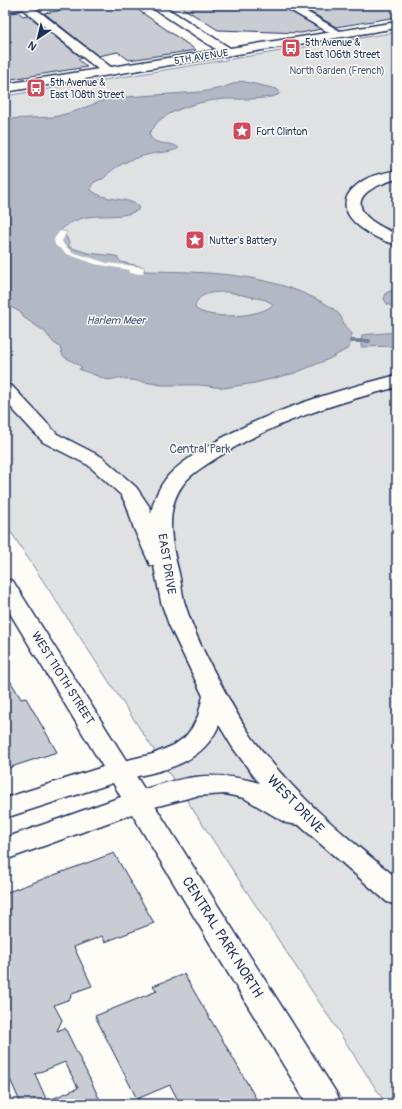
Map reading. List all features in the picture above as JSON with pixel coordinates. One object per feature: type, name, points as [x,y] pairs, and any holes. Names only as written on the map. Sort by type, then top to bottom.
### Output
[{"type":"main road","points":[[154,5],[228,52]]},
{"type":"main road","points":[[288,5],[339,34]]},
{"type":"main road","points":[[5,9],[28,6],[108,71]]},
{"type":"main road","name":"5TH AVENUE","points":[[5,88],[397,25]]},
{"type":"main road","points":[[397,174],[379,178],[363,186],[355,193],[352,205],[355,215],[364,224],[379,233],[397,240]]},
{"type":"main road","name":"EAST DRIVE","points":[[215,696],[184,633],[173,603],[162,538],[163,505],[169,489],[186,471],[221,446],[261,425],[328,400],[397,380]]},
{"type":"main road","points":[[5,390],[42,430],[61,444],[84,455],[116,478],[134,498],[158,560],[168,576]]},
{"type":"main road","name":"WEST 110TH STREET","points":[[5,586],[120,771]]},
{"type":"main road","points":[[5,808],[120,771],[170,758],[194,744],[206,730],[210,722],[215,696]]},
{"type":"main road","name":"WEST DRIVE","points":[[215,696],[242,742],[288,797],[325,833],[397,894]]},
{"type":"main road","name":"CENTRAL PARK NORTH","points":[[120,771],[325,1104]]},
{"type":"main road","points":[[5,849],[139,801],[190,787],[215,784],[233,786],[261,795],[325,833]]},
{"type":"green space","name":"Central Park","points":[[397,32],[397,1104],[386,1104],[5,523],[5,96]]},
{"type":"water","name":"Harlem Meer","points":[[241,81],[277,89],[280,92],[278,95],[266,98],[209,101],[175,111],[161,119],[149,133],[151,138],[154,141],[171,144],[179,148],[171,151],[142,156],[128,161],[108,173],[103,179],[92,184],[91,190],[97,194],[109,198],[128,201],[139,206],[138,210],[129,214],[79,219],[70,223],[60,231],[67,232],[65,235],[69,242],[69,247],[88,253],[116,256],[121,262],[144,267],[144,271],[214,273],[236,276],[281,285],[302,293],[328,305],[341,316],[347,330],[352,333],[349,348],[329,359],[295,373],[255,383],[224,388],[200,385],[162,385],[119,378],[108,380],[79,369],[82,367],[63,356],[60,347],[54,343],[44,331],[23,317],[22,313],[5,304],[5,119],[54,117],[73,112],[110,98],[201,92],[222,88]],"holes":[[[218,292],[228,292],[266,300],[273,304],[267,309],[247,315],[222,316],[201,312],[195,308],[196,303],[202,296]]]},
{"type":"water","points":[[397,288],[397,309],[387,304],[384,299],[386,293]]},
{"type":"water","points":[[397,332],[397,346],[361,347],[362,335]]},
{"type":"pier","points":[[60,231],[67,232],[62,241],[64,245],[72,252],[107,263],[144,267],[143,274],[129,273],[130,270],[95,264],[67,254],[55,245],[54,239]]},
{"type":"building","points":[[63,5],[131,5],[196,50],[129,60],[118,52],[98,56],[44,13],[69,9]]},
{"type":"building","points":[[178,5],[280,5],[321,29],[301,33],[218,30]]},
{"type":"building","points":[[298,5],[397,5],[397,17],[336,27]]},
{"type":"building","points":[[18,12],[23,16],[28,15],[82,58],[78,59],[87,67],[5,80],[5,43],[12,42],[5,36],[5,14]]},
{"type":"building","points":[[5,672],[21,699],[26,698],[57,752],[5,769]]},
{"type":"building","points":[[114,853],[154,923],[105,942],[102,936],[74,947],[92,986],[72,993],[70,999],[54,1005],[62,1020],[57,1031],[65,1028],[102,1104],[21,1104],[5,1068],[5,893]],"holes":[[[65,1062],[78,1088],[47,1101],[35,1074]]]},
{"type":"building","points":[[184,974],[259,1104],[180,1104],[170,1085],[137,1099],[95,1016],[157,991],[153,986]]},
{"type":"waterway","points":[[351,341],[369,341]]},
{"type":"place","name":"5th Avenue & East 106th Street","points":[[291,48]]},
{"type":"place","name":"5th Avenue & East 108th Street","points":[[36,88]]},
{"type":"place","name":"Fort Clinton","points":[[242,131]]},
{"type":"place","name":"Nutter's Battery","points":[[195,240]]},
{"type":"park label","name":"North Garden (French)","points":[[337,70]]}]
